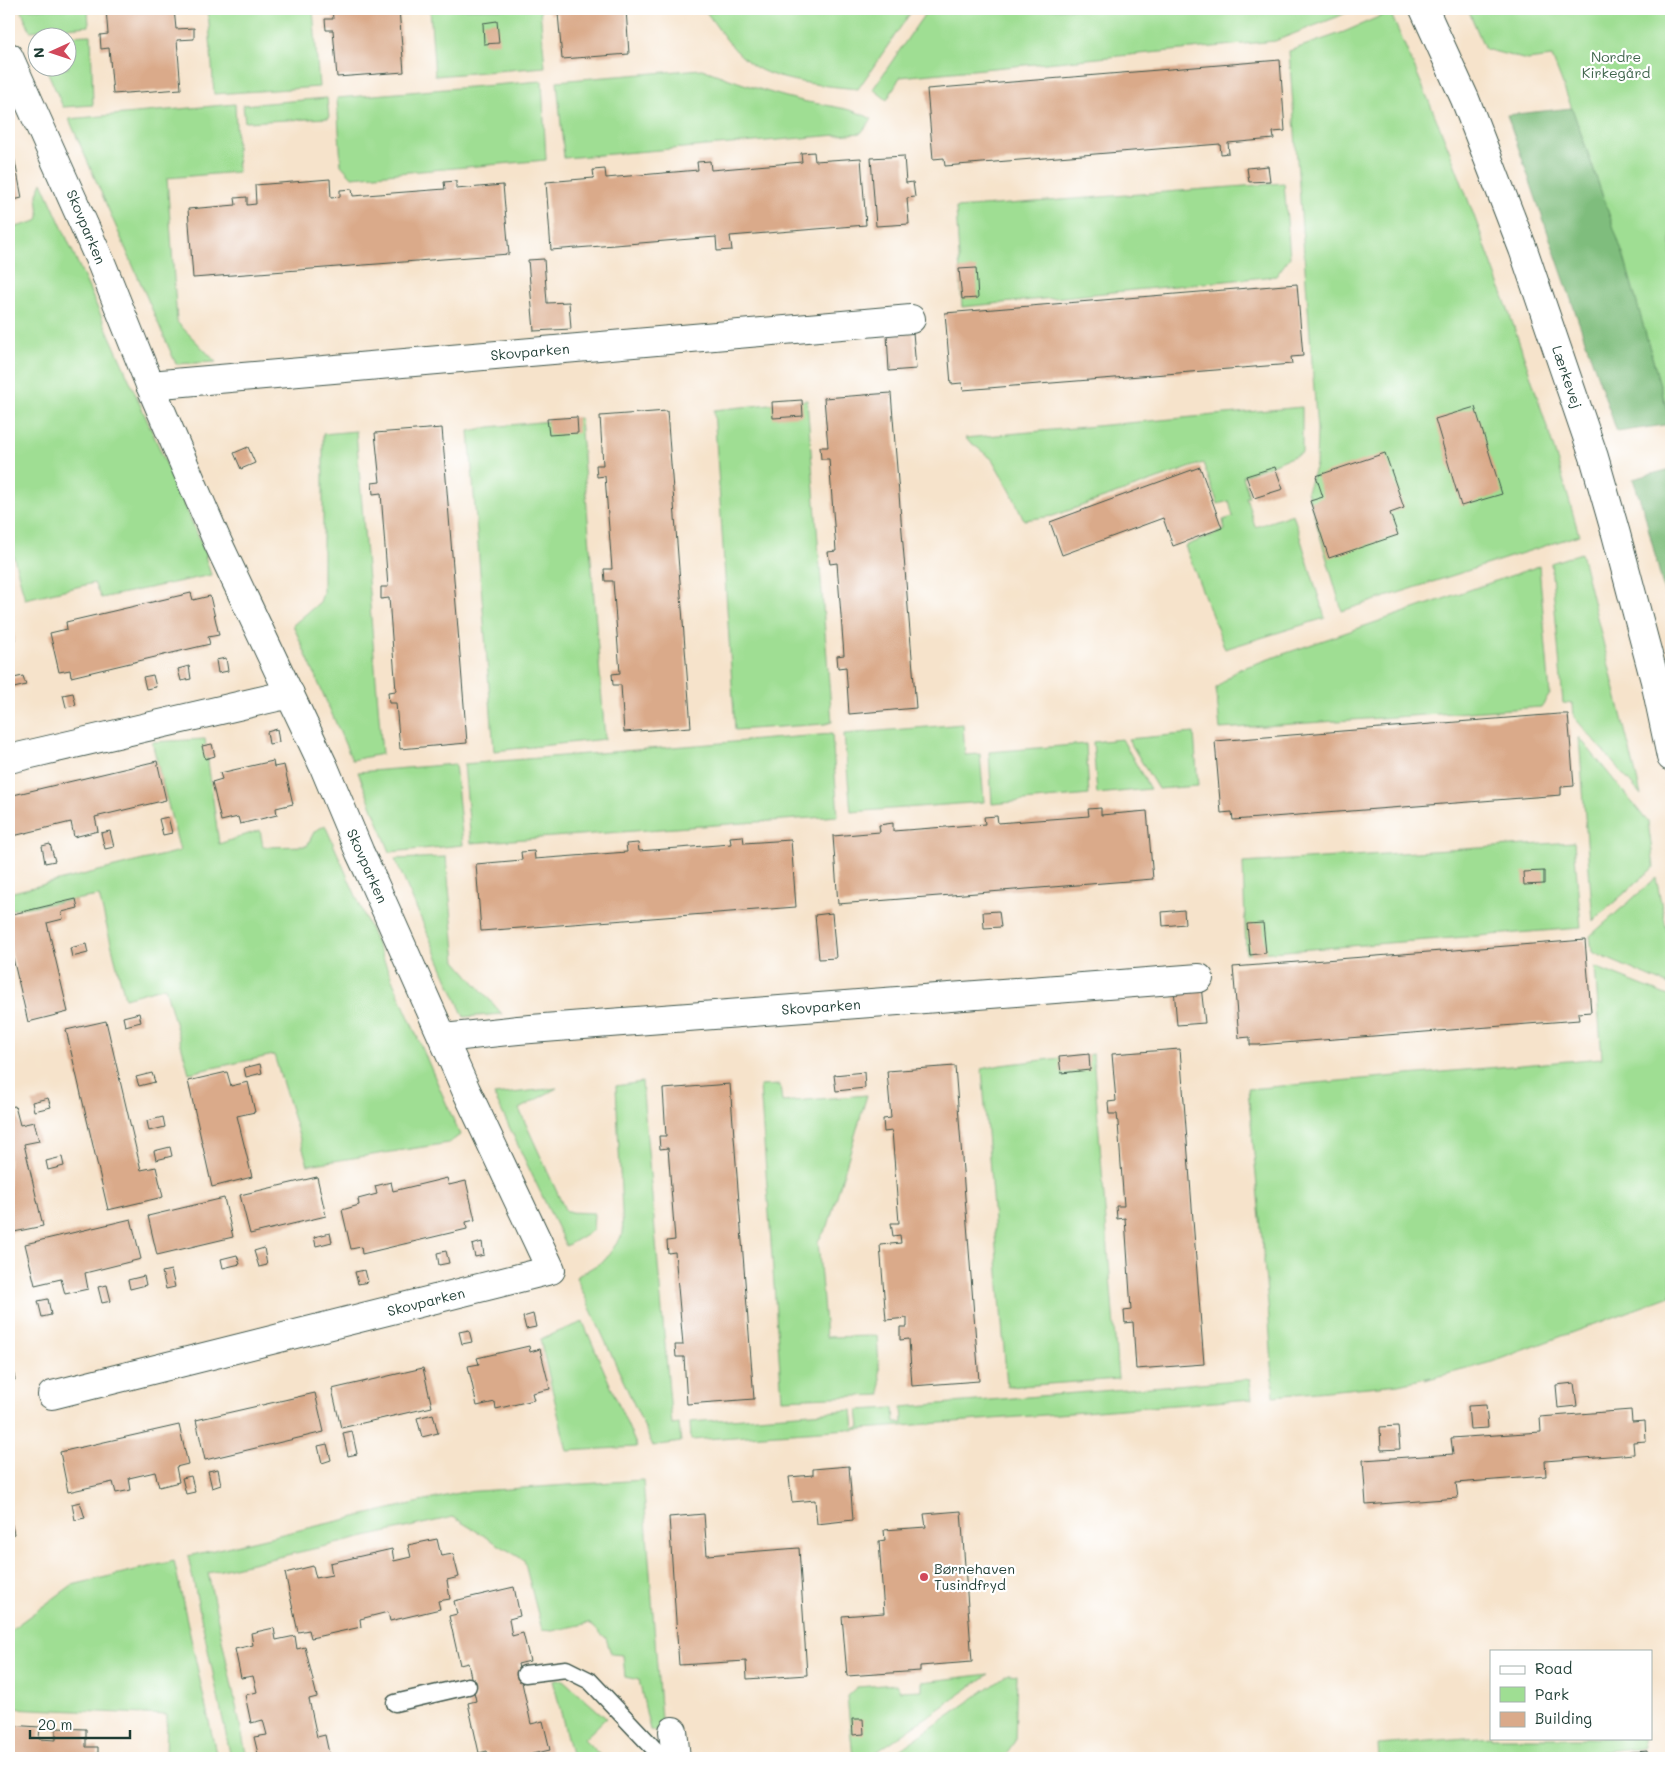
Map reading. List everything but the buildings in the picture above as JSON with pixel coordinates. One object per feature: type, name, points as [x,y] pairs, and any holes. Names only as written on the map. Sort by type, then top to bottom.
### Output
[{"type":"street","name":"Lærkevej","points":[[1424,9],[1465,99],[1523,249],[1594,457],[1655,681],[1671,757]]},
{"type":"street","name":"Skovparken","points":[[11,68],[44,134],[102,265],[150,385],[218,542],[324,767],[360,853],[466,1090],[551,1270],[52,1395]]},
{"type":"street","name":"Skovparken","points":[[150,385],[911,319]]},
{"type":"street","points":[[9,759],[290,694]]},
{"type":"street","name":"Skovparken","points":[[444,1038],[518,1030],[1199,978]]},
{"type":"street","points":[[673,1731],[676,1758]]},
{"type":"lane","points":[[525,1674],[566,1669],[590,1681],[663,1758]]},
{"type":"lane","points":[[395,1703],[468,1686]]},
{"type":"green space","points":[[21,9],[88,9],[89,26],[29,28]]},
{"type":"green space","points":[[208,9],[313,9],[319,87],[214,94]]},
{"type":"green space","points":[[430,9],[540,9],[545,67],[435,76]]},
{"type":"green space","points":[[704,9],[913,9],[858,89],[802,82],[761,70],[737,52]]},
{"type":"green space","points":[[928,9],[1354,9],[1275,41],[900,77],[887,100],[873,89]]},
{"type":"green space","name":"Nordre Kirkegård","points":[[1468,9],[1671,9],[1671,424],[1602,193],[1552,57],[1527,60],[1485,49]]},
{"type":"green space","points":[[1390,12],[1449,150],[1498,280],[1541,407],[1579,535],[1342,611],[1307,491],[1316,465],[1317,430],[1289,51],[1344,32]]},
{"type":"green space","points":[[78,35],[91,35],[93,105],[63,107],[50,78],[78,78]]},
{"type":"green space","points":[[702,69],[774,93],[798,100],[854,111],[872,119],[861,133],[564,158],[557,81]]},
{"type":"green space","points":[[542,81],[546,160],[352,177],[341,165],[337,98]]},
{"type":"green space","points":[[327,98],[329,118],[245,122],[243,105]]},
{"type":"green space","points":[[235,104],[238,172],[167,178],[177,322],[216,362],[176,364],[69,119]]},
{"type":"green space","points":[[1572,108],[1624,257],[1671,424],[1617,432],[1507,115]]},
{"type":"green space","points":[[42,182],[207,556],[205,556],[211,575],[101,598],[94,583],[25,599],[9,539],[9,229],[37,221],[39,217],[37,194]]},
{"type":"green space","points":[[1284,183],[1290,257],[1276,276],[962,307],[956,208]]},
{"type":"green space","points":[[807,400],[832,722],[735,730],[714,410]]},
{"type":"green space","points":[[1302,407],[1302,453],[1243,476],[1249,497],[1246,497],[1255,527],[1293,514],[1325,618],[1225,649],[1185,546],[1225,530],[1223,520],[1233,517],[1229,501],[1218,504],[1203,463],[1053,516],[1024,520],[992,459],[965,438]]},
{"type":"green space","points":[[580,418],[605,739],[494,751],[469,431],[490,427]]},
{"type":"green space","points":[[356,431],[382,754],[352,760],[293,625],[320,602],[323,593],[323,434]]},
{"type":"green space","points":[[1671,469],[1671,619],[1644,511],[1633,479]]},
{"type":"green space","points":[[1581,553],[1641,795],[1574,717],[1573,704],[1563,703],[1551,563]]},
{"type":"green space","points":[[1539,566],[1550,694],[1541,707],[1220,729],[1216,688],[1237,670]]},
{"type":"green space","points":[[963,724],[965,755],[980,754],[984,802],[851,812],[844,734]]},
{"type":"green space","points":[[1194,733],[1198,786],[1158,789],[1128,739]]},
{"type":"green space","points":[[832,734],[838,816],[471,843],[464,764]]},
{"type":"green space","points":[[1579,737],[1648,822],[1654,867],[1593,921]]},
{"type":"green space","points":[[205,739],[219,844],[260,830],[263,847],[307,846],[314,832],[325,825],[460,1135],[449,1143],[308,1165],[274,1055],[189,1073],[165,987],[125,998],[99,896],[9,910],[9,893],[180,851],[152,742]]},
{"type":"green space","points":[[1122,739],[1150,789],[1097,794],[1093,742]]},
{"type":"green space","points":[[1086,744],[1089,795],[992,804],[989,752]]},
{"type":"green space","points":[[455,764],[463,845],[390,852],[358,772]]},
{"type":"green space","points":[[1574,842],[1581,928],[1246,954],[1243,863]]},
{"type":"green space","points":[[446,857],[456,961],[502,1014],[464,1017],[395,859]]},
{"type":"green space","points":[[1656,878],[1671,950],[1671,986],[1592,952],[1590,936]]},
{"type":"green space","points":[[1595,967],[1671,997],[1671,1296],[1489,1363],[1425,1380],[1431,1377],[1399,1384],[1274,1396],[1268,1305],[1248,1089],[1602,1058]]},
{"type":"green space","points":[[1093,1054],[1118,1379],[1007,1387],[982,1069]]},
{"type":"green space","points":[[642,1082],[672,1425],[679,1424],[681,1442],[653,1446],[576,1277],[605,1260],[623,1234],[616,1086]]},
{"type":"green space","points":[[780,1085],[782,1102],[867,1095],[828,1226],[818,1241],[826,1337],[877,1336],[881,1395],[782,1399],[760,1086]]},
{"type":"green space","points":[[557,1088],[519,1109],[566,1212],[594,1213],[593,1230],[566,1246],[494,1095]]},
{"type":"green space","points":[[583,1322],[637,1447],[567,1451],[540,1339]]},
{"type":"green space","points":[[1250,1379],[1252,1399],[850,1430],[691,1440],[690,1422],[852,1410],[854,1428],[860,1427],[858,1410],[894,1408],[895,1423],[903,1423],[902,1407]]},
{"type":"green space","points":[[643,1480],[662,1733],[650,1730],[639,1680],[625,1677],[623,1655],[611,1654],[606,1638],[589,1623],[552,1631],[542,1630],[524,1560],[453,1517],[208,1573],[247,1758],[231,1758],[188,1556],[463,1492]]},
{"type":"green space","points":[[174,1561],[217,1758],[166,1758],[167,1715],[9,1708],[9,1631],[72,1585]]},
{"type":"green space","points":[[989,1674],[868,1758],[853,1758],[847,1696],[857,1687],[897,1684],[900,1691],[922,1690],[922,1682]]},
{"type":"green space","points":[[1008,1674],[1017,1675],[1015,1741],[1003,1758],[888,1758]]},
{"type":"green space","points":[[553,1680],[563,1680],[606,1718],[584,1739],[603,1758],[572,1758]]},
{"type":"green space","points":[[1490,1736],[1490,1740],[1643,1740],[1644,1747],[1544,1758],[1379,1758],[1378,1745]]},
{"type":"place","name":"Børnehaven Tusindfryd","points":[[924,1577]]}]
